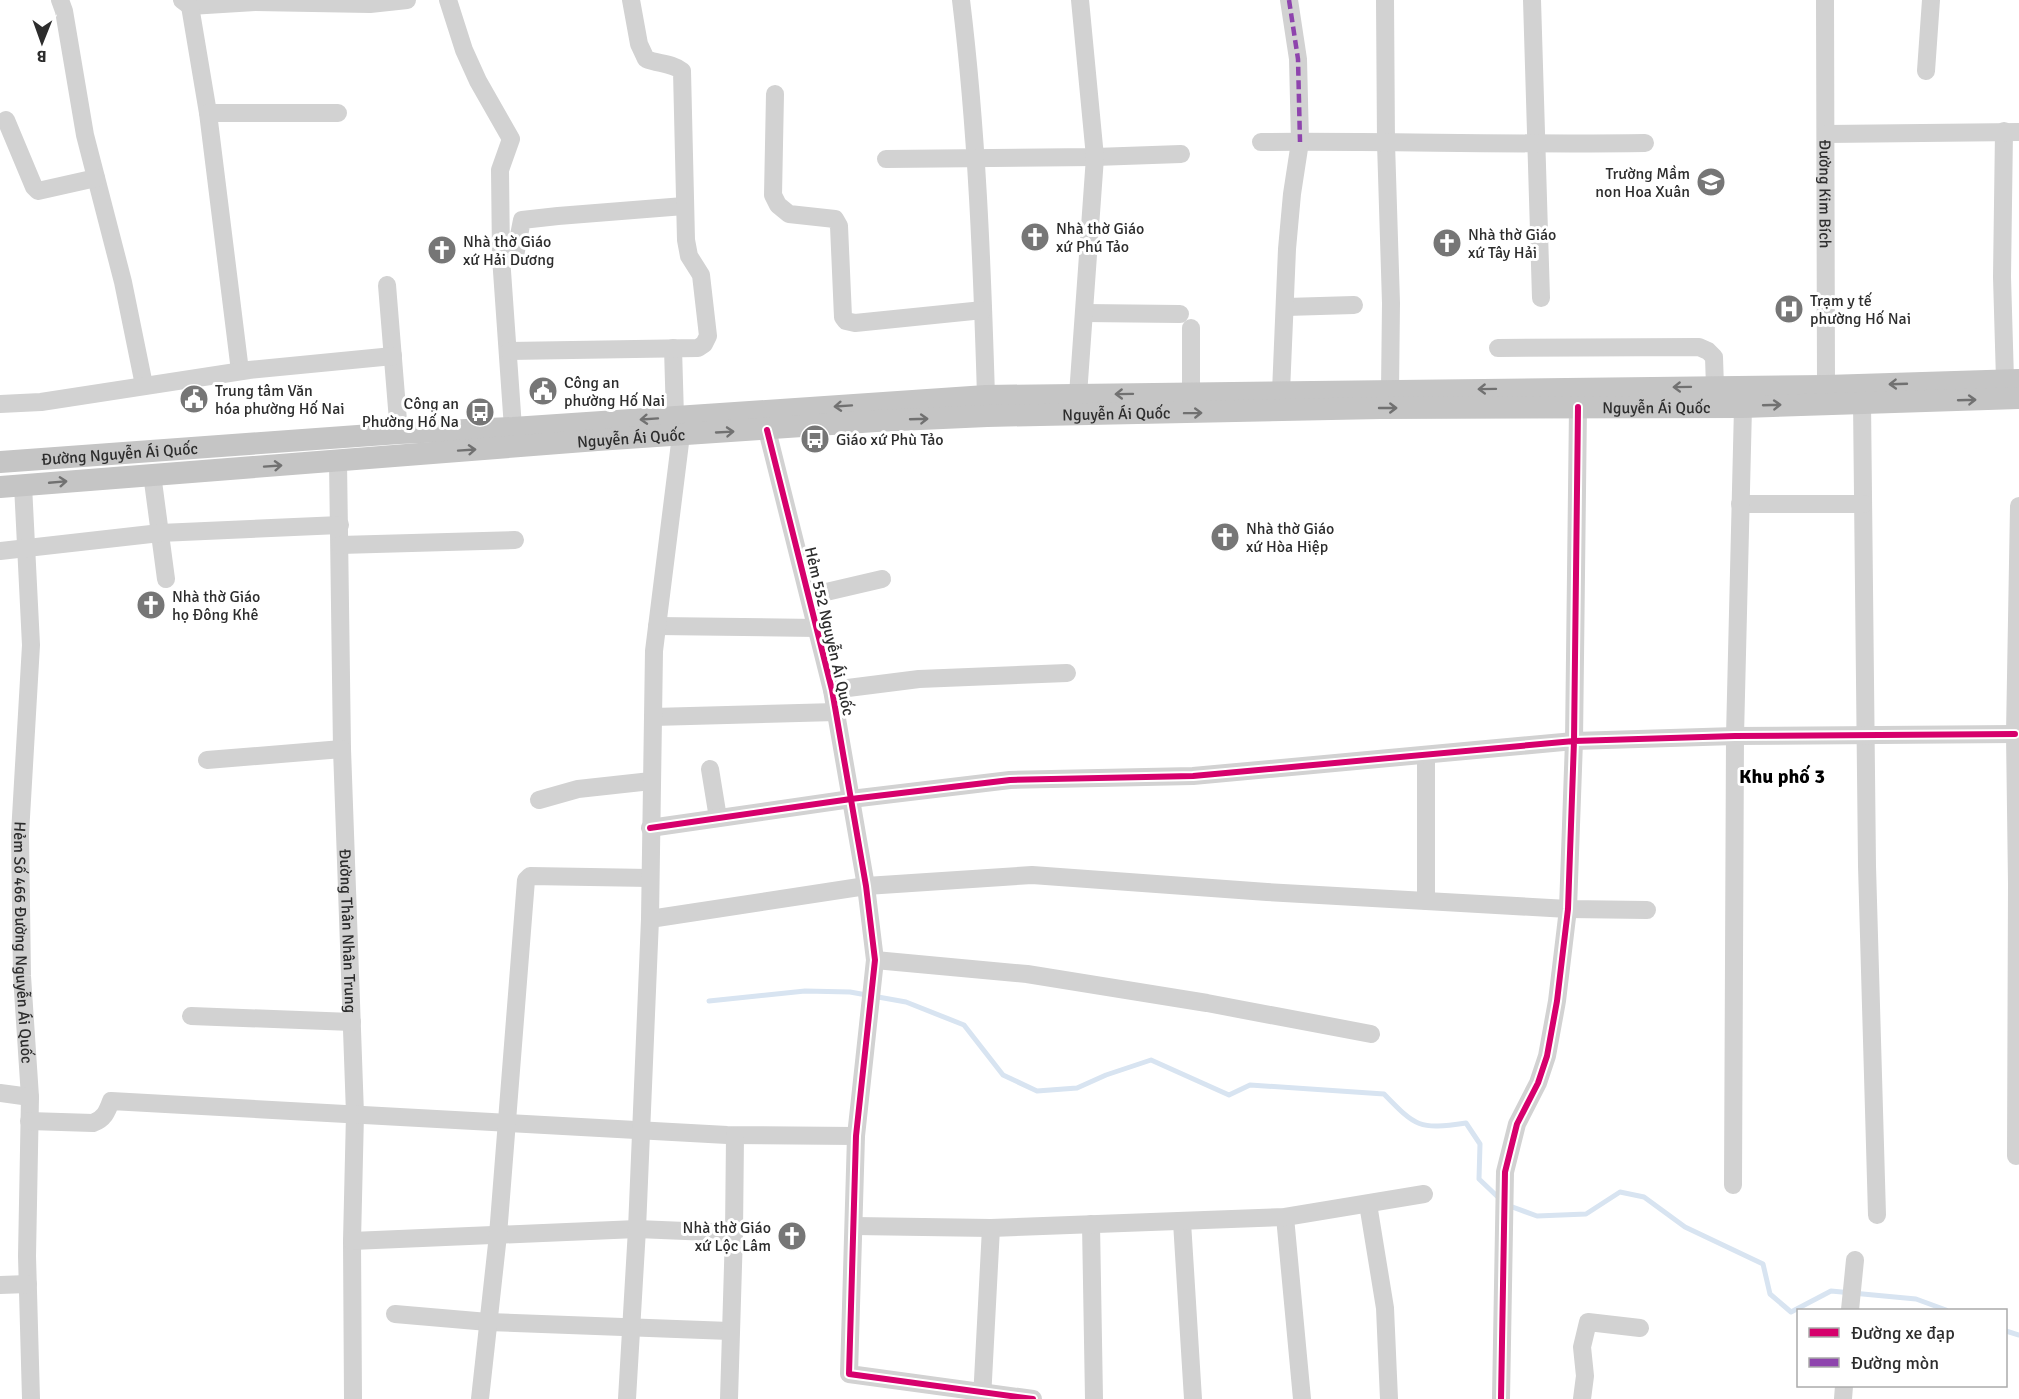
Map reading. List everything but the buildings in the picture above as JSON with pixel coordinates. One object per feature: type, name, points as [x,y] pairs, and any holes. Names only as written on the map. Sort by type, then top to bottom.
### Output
[{"type":"main road","name":"Nguyễn Ái Quốc","points":[[1862,394],[2012,380]]},
{"type":"main road","name":"Nguyễn Ái Quốc","points":[[238,444],[513,428],[678,426],[768,430],[876,421],[987,406],[1014,396],[1715,387],[1826,395],[2019,398]]},
{"type":"main road","name":"Nguyễn Ái Quốc","points":[[215,470],[338,461],[678,426],[987,406],[1743,407],[1826,395]]},
{"type":"main road","name":"Đường Nguyễn Ái Quốc","points":[[0,462],[238,444]]},
{"type":"main road","points":[[212,446],[215,470]]},
{"type":"main road","name":"Đường Nguyễn Ái Quốc","points":[[0,487],[215,470]]},
{"type":"street","points":[[60,0],[64,11],[85,135],[123,282],[144,385]]},
{"type":"street","points":[[240,371],[208,113],[186,3],[370,4],[407,0]]},
{"type":"street","points":[[448,0],[464,50],[478,81],[511,139],[500,170],[501,257],[513,428]]},
{"type":"street","points":[[509,351],[698,348],[704,344],[708,336],[700,275],[689,256],[686,240],[682,71],[676,66],[646,59],[639,44],[631,0]]},
{"type":"street","points":[[964,0],[987,406]]},
{"type":"street","points":[[1078,395],[1095,157],[1080,0]]},
{"type":"street","points":[[1281,392],[1287,249],[1300,142],[1298,58],[1289,0]]},
{"type":"street","points":[[1385,0],[1386,143],[1391,303],[1390,390]]},
{"type":"street","points":[[1532,0],[1541,298]]},
{"type":"street","name":"Đường Kim Bích","points":[[1825,0],[1826,395]]},
{"type":"street","points":[[1926,71],[1931,0]]},
{"type":"street","points":[[776,94],[773,195],[778,205],[789,214],[835,219],[840,226],[843,317],[846,321],[855,323],[983,310]]},
{"type":"street","points":[[208,113],[338,113]]},
{"type":"street","points":[[6,120],[34,187],[38,191],[96,178]]},
{"type":"street","points":[[1826,134],[2011,132],[2002,277],[2012,380]]},
{"type":"street","points":[[1262,142],[1535,145],[1645,143]]},
{"type":"street","points":[[886,159],[1181,154]]},
{"type":"street","points":[[501,257],[515,256],[522,220],[684,206]]},
{"type":"street","points":[[387,285],[399,433]]},
{"type":"street","points":[[1286,307],[1354,305]]},
{"type":"street","points":[[1084,313],[1185,321],[1191,392]]},
{"type":"street","points":[[627,1399],[637,1228],[650,919],[654,651],[678,426],[673,348]]},
{"type":"street","points":[[1498,348],[1699,348],[1708,351],[1714,357],[1715,387]]},
{"type":"street","points":[[0,404],[41,402],[240,371],[393,356]]},
{"type":"street","points":[[1862,394],[1867,866],[1877,1215]]},
{"type":"street","points":[[1501,1399],[1505,1172],[1517,1124],[1538,1083],[1547,1056],[1557,1001],[1568,909],[1574,741],[1578,407]]},
{"type":"street","points":[[1733,1185],[1735,736],[1743,407]]},
{"type":"street","name":"Hẻm 552 Nguyễn Ái Quốc","points":[[768,430],[832,690],[866,886],[875,960],[856,1137],[849,1374],[982,1396]]},
{"type":"street","name":"Đường Thân Nhân Trung","points":[[338,461],[342,749],[355,1114],[352,1241],[353,1399]]},
{"type":"street","points":[[152,474],[166,579]]},
{"type":"street","name":"Hẻm Số 466 Đường Nguyễn Ái Quốc","points":[[23,485],[31,645],[20,834],[22,976],[30,1097],[28,1284],[31,1399]]},
{"type":"street","points":[[1740,504],[1863,504]]},
{"type":"street","points":[[2016,1156],[2018,884],[2015,734],[2019,506]]},
{"type":"street","points":[[0,551],[27,546],[160,533],[340,525]]},
{"type":"street","points":[[340,546],[515,540]]},
{"type":"street","points":[[809,596],[882,579]]},
{"type":"street","points":[[657,626],[817,628]]},
{"type":"street","points":[[832,690],[919,679],[1067,673]]},
{"type":"street","points":[[653,717],[836,712]]},
{"type":"street","points":[[650,828],[851,798],[1010,780],[1193,776],[1574,741],[1735,736],[2015,734]]},
{"type":"street","points":[[207,760],[342,749]]},
{"type":"street","points":[[1426,755],[1426,901]]},
{"type":"street","points":[[710,769],[718,818]]},
{"type":"street","points":[[539,800],[578,789],[651,781]]},
{"type":"street","points":[[650,919],[866,886],[1032,876],[1568,909],[1647,909]]},
{"type":"street","points":[[480,1399],[498,1235],[527,877],[650,878]]},
{"type":"street","points":[[875,960],[1027,974],[1207,1003],[1371,1034]]},
{"type":"street","points":[[190,1016],[352,1022]]},
{"type":"street","points":[[0,1094],[30,1097]]},
{"type":"street","points":[[29,1121],[93,1123],[106,1114],[111,1101],[735,1136],[856,1137]]},
{"type":"street","points":[[729,1399],[735,1136]]},
{"type":"street","points":[[855,1226],[991,1228],[1286,1217],[1424,1194]]},
{"type":"street","points":[[1368,1204],[1385,1308],[1389,1399]]},
{"type":"street","points":[[1286,1217],[1302,1399]]},
{"type":"street","points":[[1182,1222],[1193,1399]]},
{"type":"street","points":[[1091,1224],[1094,1399]]},
{"type":"street","points":[[352,1241],[637,1228],[734,1233]]},
{"type":"street","points":[[991,1228],[982,1396],[1033,1399]]},
{"type":"street","points":[[1850,1308],[1855,1260]]},
{"type":"street","points":[[0,1285],[28,1284]]},
{"type":"street","points":[[395,1314],[488,1322],[730,1331]]},
{"type":"street","points":[[1582,1399],[1585,1376],[1582,1347],[1588,1322],[1640,1328]]},
{"type":"waterway","points":[[709,1001],[805,991],[850,992],[906,1002],[964,1025],[1003,1075],[1037,1091],[1077,1088],[1106,1075],[1151,1060],[1229,1095],[1250,1085],[1384,1094],[1419,1124],[1438,1126],[1466,1123],[1480,1144],[1479,1179],[1500,1199]]},
{"type":"waterway","points":[[1507,1205],[1537,1216],[1586,1214],[1620,1192],[1644,1197],[1685,1227],[1763,1264],[1770,1294],[1791,1312],[1831,1291],[1916,1299],[1943,1309]]},
{"type":"waterway","points":[[2007,1331],[2019,1335]]},
{"type":"marked path","points":[[1289,0],[1298,59],[1300,142]]},
{"type":"cycle path","points":[[1501,1399],[1505,1172],[1517,1124],[1538,1083],[1547,1056],[1557,1001],[1568,909],[1574,741],[1578,407]]},
{"type":"cycle path","points":[[767,430],[832,690],[866,886],[875,960],[856,1136],[849,1374],[1033,1399]]},
{"type":"cycle path","points":[[650,828],[851,799],[1010,780],[1193,776],[1574,741],[1735,736],[2015,734]]},
{"type":"place","name":"Trường Mầm non Hoa Xuân","points":[[1711,182]]},
{"type":"place","name":"Nhà thờ Giáo xứ Phú Tảo","points":[[1035,237]]},
{"type":"place","name":"Nhà thờ Giáo xứ Tây Hải","points":[[1447,243]]},
{"type":"place","name":"Nhà thờ Giáo xứ Hải Dương","points":[[442,250]]},
{"type":"place","name":"Trạm y tế phường Hố Nai","points":[[1789,309]]},
{"type":"place","name":"Công an phường Hố Nai","points":[[543,391]]},
{"type":"place","name":"Trung tâm Văn hóa phường Hố Nai","points":[[194,399]]},
{"type":"place","name":"Công an Phường Hố Na","points":[[480,412]]},
{"type":"place","name":"Giáo xứ Phù Tảo","points":[[815,439]]},
{"type":"place","name":"Nhà thờ Giáo xứ Hòa Hiệp","points":[[1225,537]]},
{"type":"place","name":"Nhà thờ Giáo họ Đông Khê","points":[[151,605]]},
{"type":"place","name":"Nhà thờ Giáo xứ Lộc Lâm","points":[[792,1236]]},
{"type":"district","name":"Khu phố 3","points":[[1782,776]]}]
